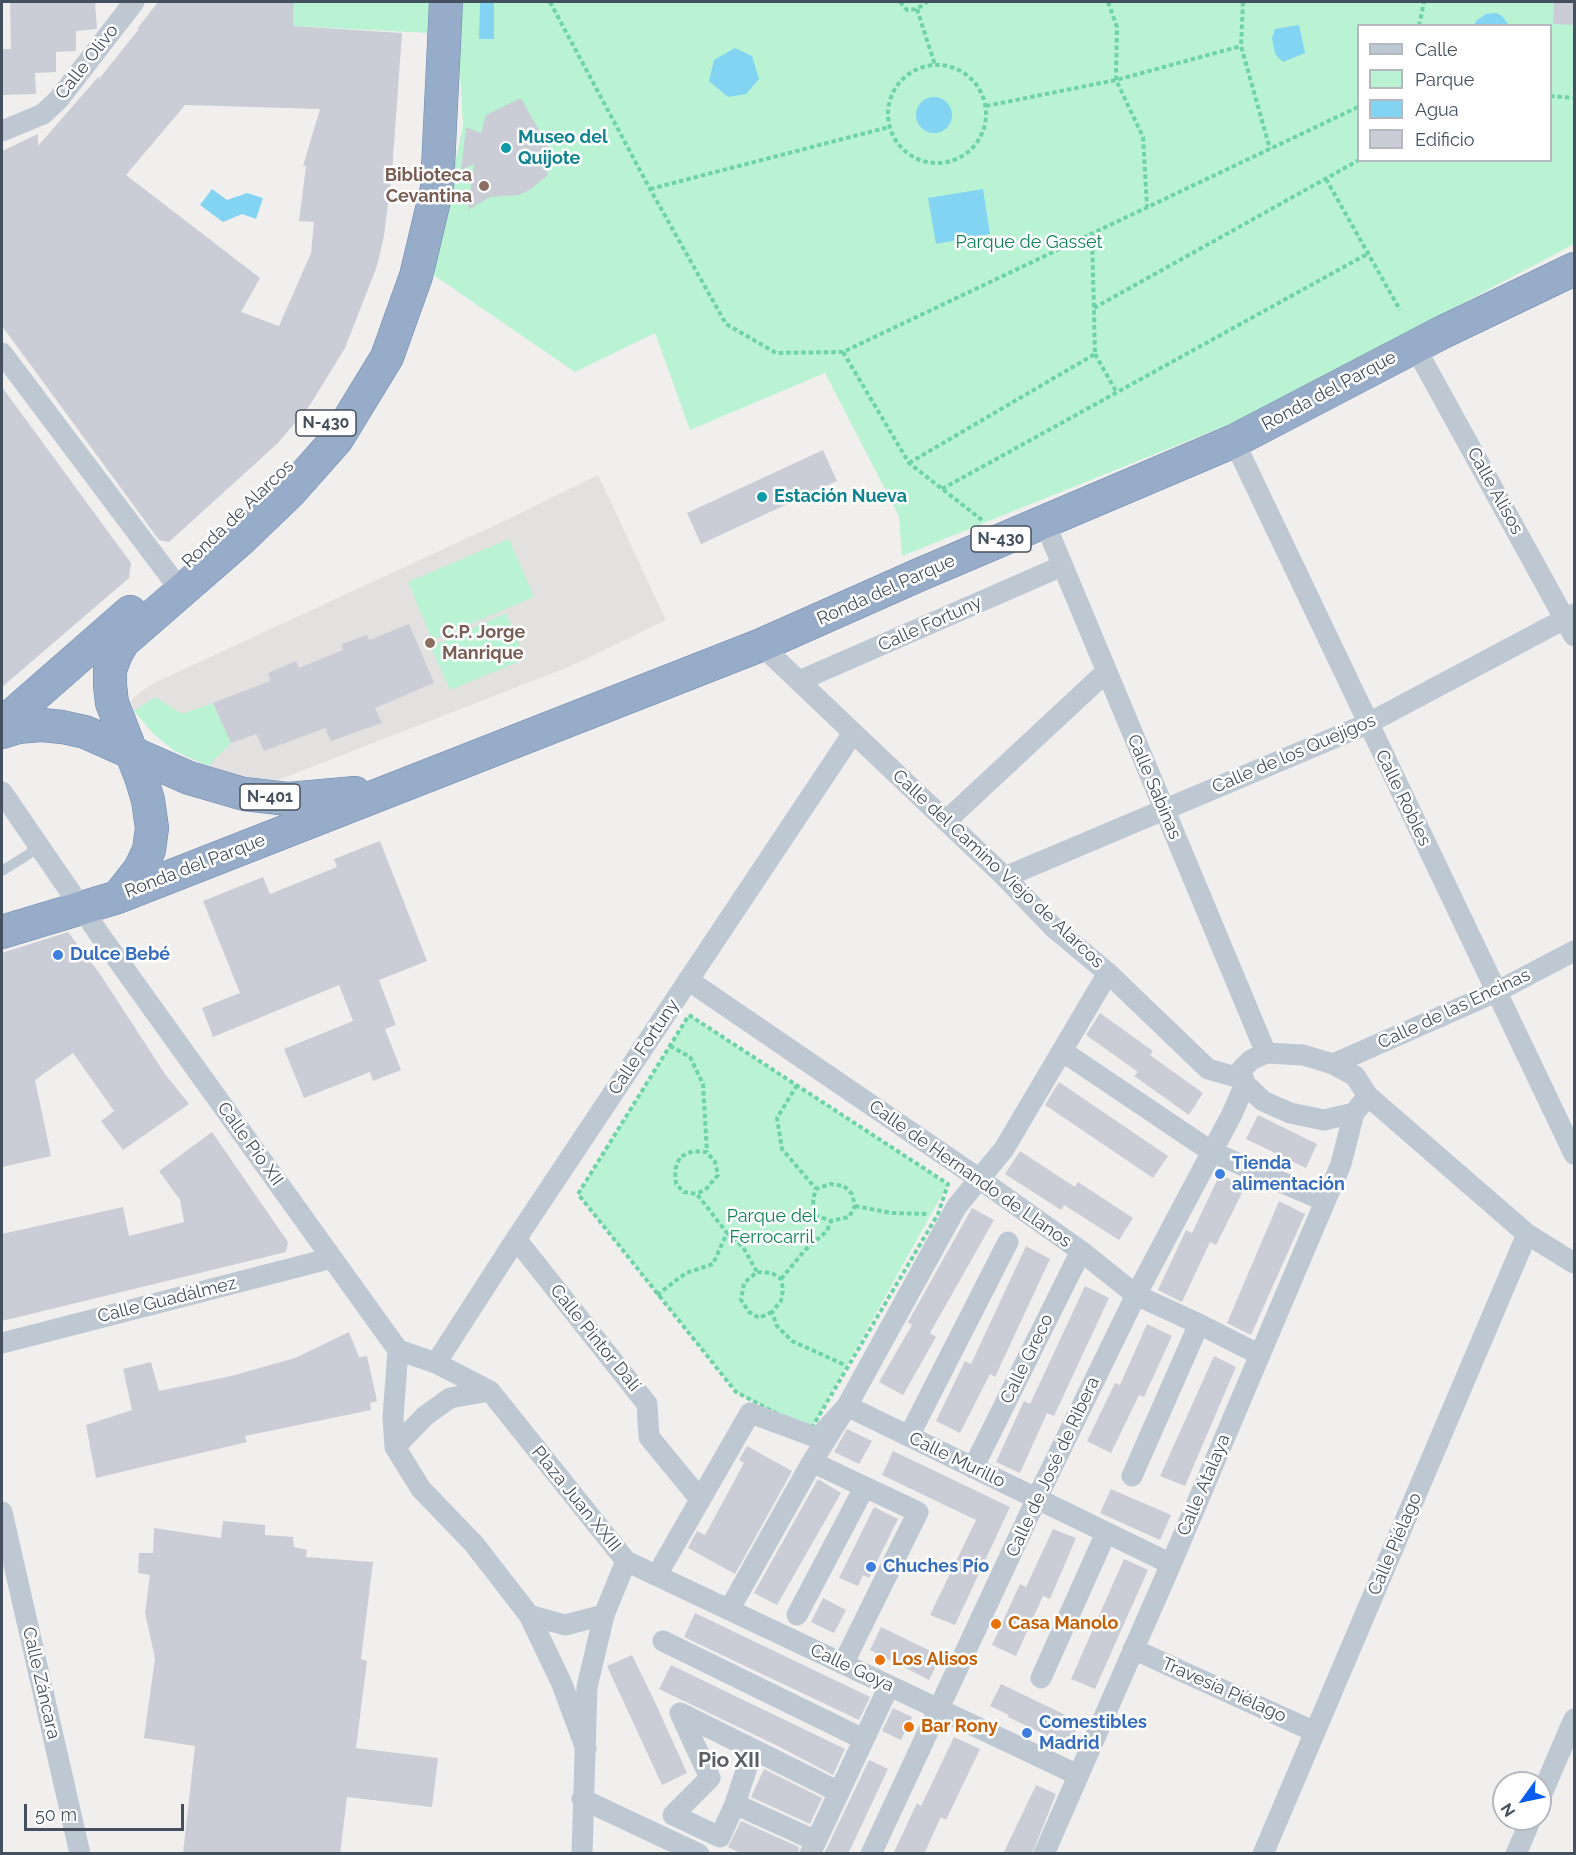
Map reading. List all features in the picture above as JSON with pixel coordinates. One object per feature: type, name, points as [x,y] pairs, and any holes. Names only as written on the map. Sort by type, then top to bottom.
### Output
[{"type":"highway","name":"Ronda de Alarcos","points":[[123,642],[200,554],[278,481],[326,422],[362,366],[402,271],[412,227],[421,171],[430,2]]},
{"type":"highway","name":"Ronda de Alarcos","points":[[2,724],[176,584],[239,541],[290,492],[337,439],[387,357],[416,276],[437,188],[446,2]]},
{"type":"highway","name":"Ronda del Parque","points":[[118,897],[761,645],[1234,441],[1415,346],[1575,269]]},
{"type":"highway","name":"Ronda del Parque","points":[[118,897],[140,869],[149,850],[152,828],[148,800],[112,703],[110,685],[113,662],[123,642]]},
{"type":"highway","name":"Ronda del Parque","points":[[2,732],[30,726],[62,727],[84,732],[189,778],[244,794],[288,799],[350,794],[415,781]]},
{"type":"highway","points":[[2,932],[118,897]]},
{"type":"street","name":"Calle Olivo","points":[[2,131],[43,114],[59,99],[134,2]]},
{"type":"street","name":"Calle Alisos","points":[[1415,346],[1572,623]]},
{"type":"street","points":[[2,353],[176,584]]},
{"type":"street","name":"Calle Robles","points":[[1234,441],[1367,724],[1575,1154]]},
{"type":"street","name":"Calle Sabinas","points":[[1044,521],[1266,1053]]},
{"type":"street","name":"Calle Fortuny","points":[[799,681],[1062,566]]},
{"type":"street","name":"Calle de los Quejigos","points":[[1005,877],[1367,724],[1572,623]]},
{"type":"street","name":"Calle del Camino Viejo de Alarcos","points":[[761,645],[1005,877],[1054,928],[1108,973],[1208,1069],[1244,1082]]},
{"type":"street","points":[[946,821],[1106,672]]},
{"type":"street","name":"Calle Fortuny","points":[[436,1363],[853,733]]},
{"type":"street","name":"Calle Pío XII","points":[[2,792],[102,938],[398,1350]]},
{"type":"street","points":[[102,938],[105,924],[118,897]]},
{"type":"street","name":"Calle de las Encinas","points":[[1333,1064],[1496,992],[1575,951]]},
{"type":"street","points":[[729,1610],[812,1462],[847,1406],[857,1369],[957,1206],[1004,1149],[1108,973]]},
{"type":"street","name":"Calle de Hernando de Llanos","points":[[688,980],[978,1178],[1081,1251],[1136,1295],[1260,1355]]},
{"type":"street","points":[[1062,1052],[1212,1152],[1325,1201]]},
{"type":"street","points":[[1266,1053],[1303,1055],[1333,1064],[1354,1076],[1368,1096],[1527,1234],[1575,1263]]},
{"type":"street","name":"Calle de José de Ribera","points":[[871,1854],[1037,1498],[1136,1295],[1232,1114],[1244,1082],[1241,1070],[1251,1060],[1266,1053]]},
{"type":"street","points":[[1244,1082],[1263,1101],[1290,1113],[1324,1120],[1354,1113],[1368,1096]]},
{"type":"street","name":"Calle Atalaya","points":[[1044,1854],[1171,1564],[1341,1164],[1354,1113]]},
{"type":"street","name":"Calle Piélago","points":[[1263,1854],[1527,1234]]},
{"type":"street","name":"Calle Pintor Dalí","points":[[516,1239],[647,1404],[649,1437],[700,1499]]},
{"type":"street","points":[[909,1436],[1008,1242]]},
{"type":"street","name":"Calle Greco","points":[[973,1468],[1081,1251]]},
{"type":"street","name":"Calle Guadálmez","points":[[2,1342],[332,1258]]},
{"type":"street","points":[[1132,1476],[1199,1324]]},
{"type":"street","name":"Plaza Juan XXIII","points":[[582,1854],[582,1799],[586,1749],[587,1687],[604,1616],[626,1561],[490,1391],[436,1363],[398,1350],[393,1417],[395,1447],[421,1489],[474,1544],[529,1615],[562,1684],[586,1749]]},
{"type":"street","points":[[395,1447],[425,1416],[450,1398],[490,1391]]},
{"type":"street","points":[[657,1575],[750,1413],[818,1438],[847,1406]]},
{"type":"street","name":"Calle Murillo","points":[[847,1406],[1171,1564]]},
{"type":"street","points":[[812,1462],[918,1512],[843,1664]]},
{"type":"street","points":[[797,1615],[864,1488]]},
{"type":"street","name":"Calle Záncara","points":[[2,1512],[80,1854]]},
{"type":"street","points":[[1041,1678],[1106,1533]]},
{"type":"street","name":"Calle Goya","points":[[626,1561],[1078,1776]]},
{"type":"street","points":[[529,1615],[566,1625],[604,1616]]},
{"type":"street","points":[[663,1641],[863,1739]]},
{"type":"street","name":"Travesía Piélago","points":[[1133,1649],[1315,1732]]},
{"type":"street","points":[[735,1804],[813,1848],[889,1686]]},
{"type":"street","points":[[753,1749],[735,1804],[720,1837],[673,1815],[710,1778],[680,1713],[753,1749],[839,1792]]},
{"type":"street","points":[[1552,1771],[1575,1719]]},
{"type":"street","points":[[582,1799],[699,1854]]},
{"type":"street","points":[[1516,1854],[1526,1831]]},
{"type":"lane","points":[[2,871],[29,854],[38,844]]},
{"type":"path","points":[[550,2],[726,324],[776,353],[843,352],[1357,108]]},
{"type":"path","points":[[900,2],[907,10],[917,9],[927,2]]},
{"type":"path","points":[[1108,2],[1117,27],[1116,80],[1143,137],[1147,207]]},
{"type":"path","points":[[1243,2],[1241,46],[1270,149]]},
{"type":"path","points":[[1419,24],[1424,2]]},
{"type":"path","points":[[917,9],[935,65]]},
{"type":"path","points":[[986,106],[1116,80],[1241,46]]},
{"type":"path","points":[[935,65],[949,66],[963,72],[982,92],[986,106],[986,123],[981,139],[970,152],[956,161],[939,164],[923,162],[908,154],[896,142],[889,127],[887,112],[890,98],[897,85],[907,74],[920,68],[935,65]]},
{"type":"path","points":[[1552,96],[1575,98]]},
{"type":"path","points":[[651,189],[889,127]]},
{"type":"path","points":[[1094,308],[1357,161]]},
{"type":"path","points":[[1326,179],[1400,310]]},
{"type":"path","points":[[1092,234],[1095,354],[1117,393]]},
{"type":"path","points":[[942,489],[1369,253]]},
{"type":"path","points":[[843,352],[909,463],[985,522]]},
{"type":"path","points":[[909,463],[1095,354]]},
{"type":"path","points":[[689,1015],[797,1085],[948,1184],[938,1214],[857,1369],[810,1431],[736,1392],[578,1194],[689,1015]]},
{"type":"path","points":[[670,1046],[690,1057],[703,1084],[707,1152],[715,1162],[718,1174],[707,1188],[697,1194],[684,1192],[676,1184],[675,1170],[680,1157],[693,1150],[707,1152]]},
{"type":"path","points":[[797,1085],[777,1118],[782,1149],[816,1189]]},
{"type":"path","points":[[830,1184],[844,1186],[852,1194],[855,1206],[849,1217],[831,1221],[815,1215],[813,1200],[816,1189],[830,1184]]},
{"type":"path","points":[[697,1194],[727,1233],[743,1247],[757,1272]]},
{"type":"path","points":[[855,1206],[892,1213],[938,1214]]},
{"type":"path","points":[[781,1279],[805,1250],[826,1231],[831,1221]]},
{"type":"path","points":[[657,1295],[686,1273],[713,1264],[727,1233]]},
{"type":"path","points":[[757,1272],[772,1273],[781,1279],[783,1289],[781,1301],[772,1312],[759,1318],[749,1312],[741,1300],[744,1283],[757,1272]]},
{"type":"path","points":[[772,1312],[777,1326],[792,1341],[857,1369]]},
{"type":"shaded area","name":"C.P. Jorge Manrique","points":[[598,475],[666,620],[571,666],[278,780],[256,779],[201,764],[173,750],[153,733],[134,711],[131,702],[133,698],[152,684]]},
{"type":"green space","points":[[294,2],[430,2],[429,33],[293,26]]},
{"type":"green space","name":"Parque de Gasset","points":[[456,2],[1574,2],[1574,244],[1257,413],[902,556],[899,516],[825,373],[690,430],[655,333],[575,372],[432,274],[463,125]]},
{"type":"green space","points":[[509,539],[534,597],[432,640],[408,582]]},
{"type":"green space","points":[[506,613],[525,659],[450,690],[431,647]]},
{"type":"green space","points":[[155,697],[182,714],[213,703],[231,743],[208,766],[173,750],[153,733],[134,711]]},
{"type":"green space","name":"Parque del Ferrocarril","points":[[689,1015],[948,1184],[810,1431],[736,1392],[578,1194]]},
{"type":"water","points":[[480,2],[494,2],[494,39],[479,39]]},
{"type":"water","points":[[1496,13],[1508,24],[1475,24],[1486,14]]},
{"type":"water","points":[[1299,25],[1305,53],[1283,62],[1275,54],[1272,38],[1275,29]]},
{"type":"water","points":[[735,48],[752,56],[759,79],[746,94],[728,97],[709,81],[714,60]]},
{"type":"water","points":[[934,97],[947,102],[952,115],[947,128],[934,133],[921,128],[916,115],[921,102]]},
{"type":"water","points":[[212,189],[227,200],[247,193],[263,198],[256,219],[242,214],[223,222],[200,205]]},
{"type":"water","points":[[983,189],[990,234],[936,244],[928,198]]},
{"type":"building","points":[[10,2],[95,2],[97,29],[76,31],[76,51],[56,52],[56,72],[35,73],[36,94],[2,95],[2,49],[11,49]]},
{"type":"building","points":[[158,2],[294,2],[293,26],[402,33],[392,172],[384,236],[377,266],[345,348],[310,405],[278,443],[169,542],[159,540],[2,326],[2,151],[38,134],[38,146],[99,76],[99,79],[139,29],[137,29]],"holes":[[[185,105],[320,109],[303,166],[306,166],[299,221],[314,222],[311,253],[279,326],[241,312],[260,278],[126,175]]]},
{"type":"building","points":[[1554,2],[1575,2],[1575,25],[1553,24]]},
{"type":"building","name":"Museo del Quijote","points":[[521,98],[557,163],[546,170],[548,175],[531,189],[519,195],[490,197],[468,210],[474,164],[461,170],[466,127],[481,133],[486,115]]},
{"type":"building","points":[[2,387],[131,563],[129,578],[2,687]]},
{"type":"building","name":"Estación Nueva","points":[[823,450],[837,481],[701,544],[687,513]]},
{"type":"building","name":"C.P. Jorge Manrique","points":[[409,624],[434,683],[375,708],[382,723],[331,741],[325,728],[264,751],[256,734],[231,743],[213,703],[270,681],[268,673],[296,661],[299,668],[343,650],[342,644],[367,635],[369,640]]},
{"type":"building","points":[[380,841],[427,961],[379,980],[396,1025],[385,1029],[401,1070],[373,1081],[370,1072],[304,1098],[284,1049],[353,1021],[339,985],[213,1037],[202,1008],[240,993],[203,901],[263,877],[270,894],[337,867],[334,859]]},
{"type":"building","points":[[68,932],[100,974],[165,1074],[189,1104],[123,1150],[101,1121],[114,1111],[73,1053],[35,1080],[51,1156],[2,1167],[2,953]]},
{"type":"building","points":[[1100,1013],[1153,1051],[1150,1055],[1203,1093],[1189,1115],[1134,1076],[1138,1072],[1086,1035]]},
{"type":"building","points":[[1059,1082],[1168,1156],[1153,1178],[1045,1105]]},
{"type":"building","points":[[1258,1115],[1317,1144],[1306,1168],[1246,1139]]},
{"type":"building","points":[[212,1132],[288,1242],[286,1252],[2,1321],[2,1234],[123,1207],[129,1236],[184,1222],[180,1200],[159,1171]]},
{"type":"building","points":[[1020,1151],[1075,1187],[1078,1182],[1133,1218],[1119,1240],[1064,1205],[1061,1210],[1005,1174]]},
{"type":"building","points":[[1220,1174],[1245,1187],[1216,1245],[1210,1242],[1182,1302],[1158,1290],[1186,1230],[1192,1233]]},
{"type":"building","points":[[1279,1201],[1305,1214],[1251,1335],[1227,1323]]},
{"type":"building","points":[[972,1208],[994,1220],[930,1333],[936,1337],[903,1395],[879,1382],[912,1325],[908,1322]]},
{"type":"building","points":[[1026,1246],[1050,1259],[995,1377],[990,1374],[960,1433],[936,1421],[965,1361],[971,1364]]},
{"type":"building","points":[[1085,1286],[1109,1298],[1054,1416],[1047,1413],[1020,1473],[996,1462],[1024,1401],[1030,1404]]},
{"type":"building","points":[[1147,1324],[1172,1336],[1144,1397],[1139,1395],[1111,1453],[1087,1441],[1115,1383],[1120,1385]]},
{"type":"building","points":[[349,1332],[359,1357],[367,1356],[377,1401],[370,1403],[371,1410],[245,1436],[247,1442],[96,1478],[86,1425],[132,1410],[123,1369],[151,1362],[159,1391],[231,1376],[295,1358]]},
{"type":"building","points":[[1214,1356],[1236,1367],[1185,1486],[1160,1476]]},
{"type":"building","points":[[847,1429],[872,1441],[859,1464],[834,1452]]},
{"type":"building","points":[[747,1446],[792,1471],[735,1574],[688,1548],[697,1531],[705,1535],[744,1463],[739,1460]]},
{"type":"building","points":[[893,1451],[1010,1507],[955,1625],[930,1615],[976,1520],[882,1475]]},
{"type":"building","points":[[818,1479],[841,1493],[777,1605],[754,1593]]},
{"type":"building","points":[[1111,1489],[1171,1515],[1160,1540],[1100,1513]]},
{"type":"building","points":[[874,1507],[898,1519],[869,1578],[863,1575],[858,1586],[839,1578]]},
{"type":"building","points":[[223,1521],[265,1525],[265,1535],[293,1537],[294,1547],[307,1550],[306,1557],[373,1562],[361,1659],[367,1661],[356,1748],[438,1758],[432,1807],[347,1797],[340,1854],[183,1854],[195,1746],[144,1738],[155,1658],[145,1613],[150,1575],[138,1573],[139,1553],[153,1553],[154,1528],[221,1538]]},
{"type":"building","points":[[1053,1529],[1076,1538],[1050,1599],[1043,1596],[1016,1656],[992,1645],[1020,1584],[1026,1587]]},
{"type":"building","points":[[1124,1559],[1148,1570],[1095,1689],[1071,1679]]},
{"type":"building","points":[[823,1598],[846,1610],[834,1633],[811,1622]]},
{"type":"building","points":[[695,1613],[870,1697],[859,1720],[684,1637]]},
{"type":"building","points":[[881,1627],[941,1656],[929,1680],[870,1650]]},
{"type":"building","points":[[632,1655],[687,1773],[662,1785],[607,1666]]},
{"type":"building","points":[[671,1665],[845,1749],[833,1775],[659,1689]]},
{"type":"building","points":[[1001,1684],[1080,1722],[1069,1746],[990,1706]]},
{"type":"building","points":[[893,1708],[912,1717],[901,1740],[882,1731]]},
{"type":"building","points":[[954,1737],[980,1749],[946,1820],[941,1817],[924,1854],[893,1854],[917,1803],[921,1806]]},
{"type":"building","points":[[869,1760],[888,1769],[848,1854],[824,1854]]},
{"type":"building","points":[[764,1769],[822,1798],[810,1824],[751,1797]]},
{"type":"building","points":[[1036,1785],[1056,1794],[1032,1854],[1003,1854]]},
{"type":"building","points":[[741,1821],[799,1847],[798,1854],[742,1854],[728,1847]]},
{"type":"place","name":"Museo del Quijote","points":[[506,148]]},
{"type":"place","name":"Biblioteca Cevantina","points":[[484,186]]},
{"type":"place","name":"Estación Nueva","points":[[762,497]]},
{"type":"place","name":"C.P. Jorge Manrique","points":[[430,643]]},
{"type":"place","name":"Dulce Bebé","points":[[58,955]]},
{"type":"place","name":"Tienda alimentación","points":[[1220,1174]]},
{"type":"place","name":"Chuches Pío","points":[[871,1567]]},
{"type":"place","name":"Casa Manolo","points":[[996,1624]]},
{"type":"place","name":"Los Alisos","points":[[880,1660]]},
{"type":"place","name":"Bar Rony","points":[[909,1727]]},
{"type":"place","name":"Comestibles Madrid","points":[[1027,1733]]},
{"type":"district","name":"Pio XII","points":[[729,1761]]}]
